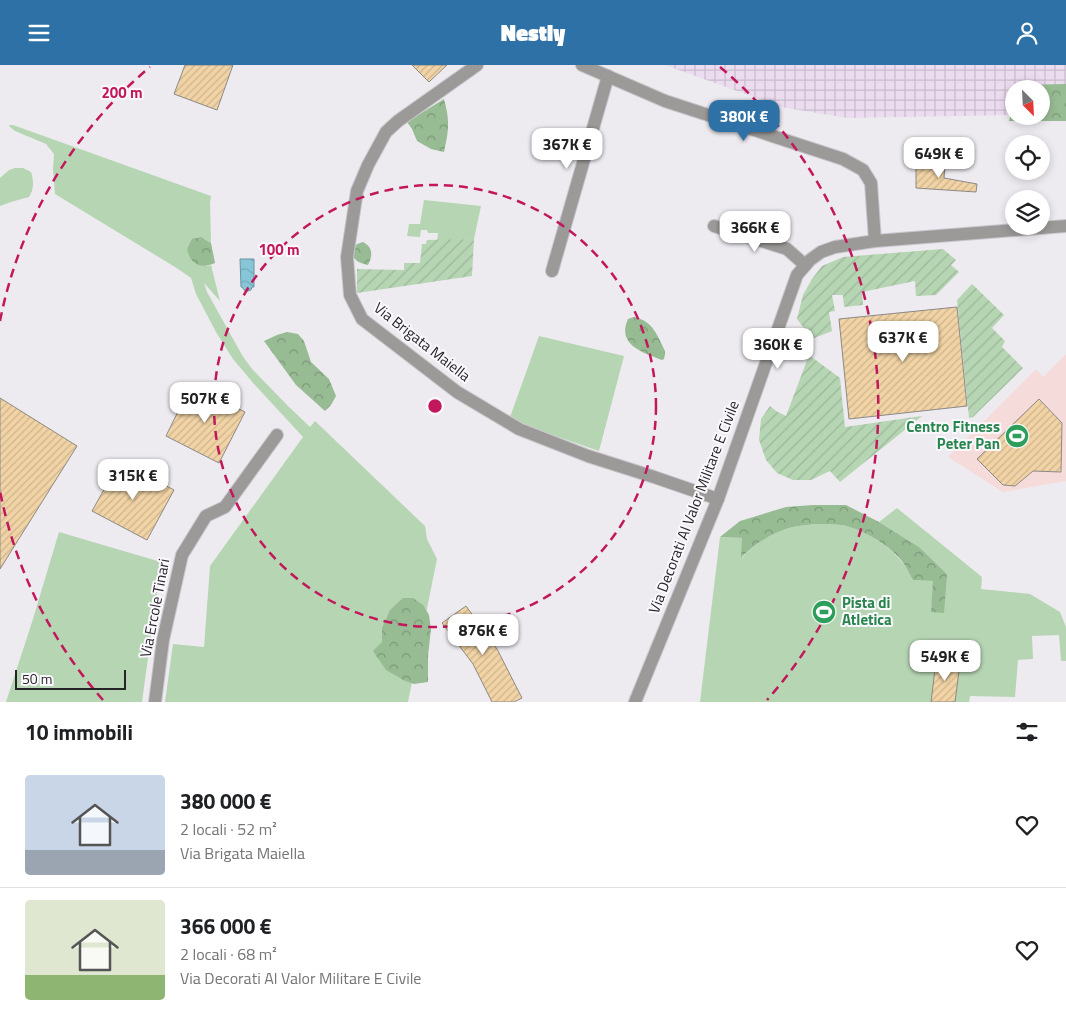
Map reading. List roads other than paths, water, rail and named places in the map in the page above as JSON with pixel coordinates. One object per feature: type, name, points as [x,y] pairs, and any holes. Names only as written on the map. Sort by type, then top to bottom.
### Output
[{"type":"street","name":"Via Brigata Maiella","points":[[477,65],[398,121],[386,132],[368,165],[357,191],[347,257],[350,295],[362,319],[457,392],[519,429],[588,456],[718,499]]},
{"type":"street","points":[[582,65],[665,101],[843,159],[863,170],[871,183],[875,241]]},
{"type":"street","points":[[552,271],[608,76]]},
{"type":"street","name":"Via Decorati Al Valor Militare E Civile","points":[[635,702],[718,499],[797,275],[805,265],[821,252],[834,247],[875,241],[1066,225]]},
{"type":"street","points":[[714,226],[787,249],[805,265]]},
{"type":"street","name":"Via Ercole Tinari","points":[[155,702],[163,640],[182,555],[206,516],[225,507],[277,435]]},
{"type":"water","points":[[240,259],[254,259],[254,287],[248,291],[241,287]]},
{"type":"place","name":"Centro Fitness Peter Pan","points":[[1017,436]]},
{"type":"place","name":"Pista di Atletica","points":[[824,612]]}]
